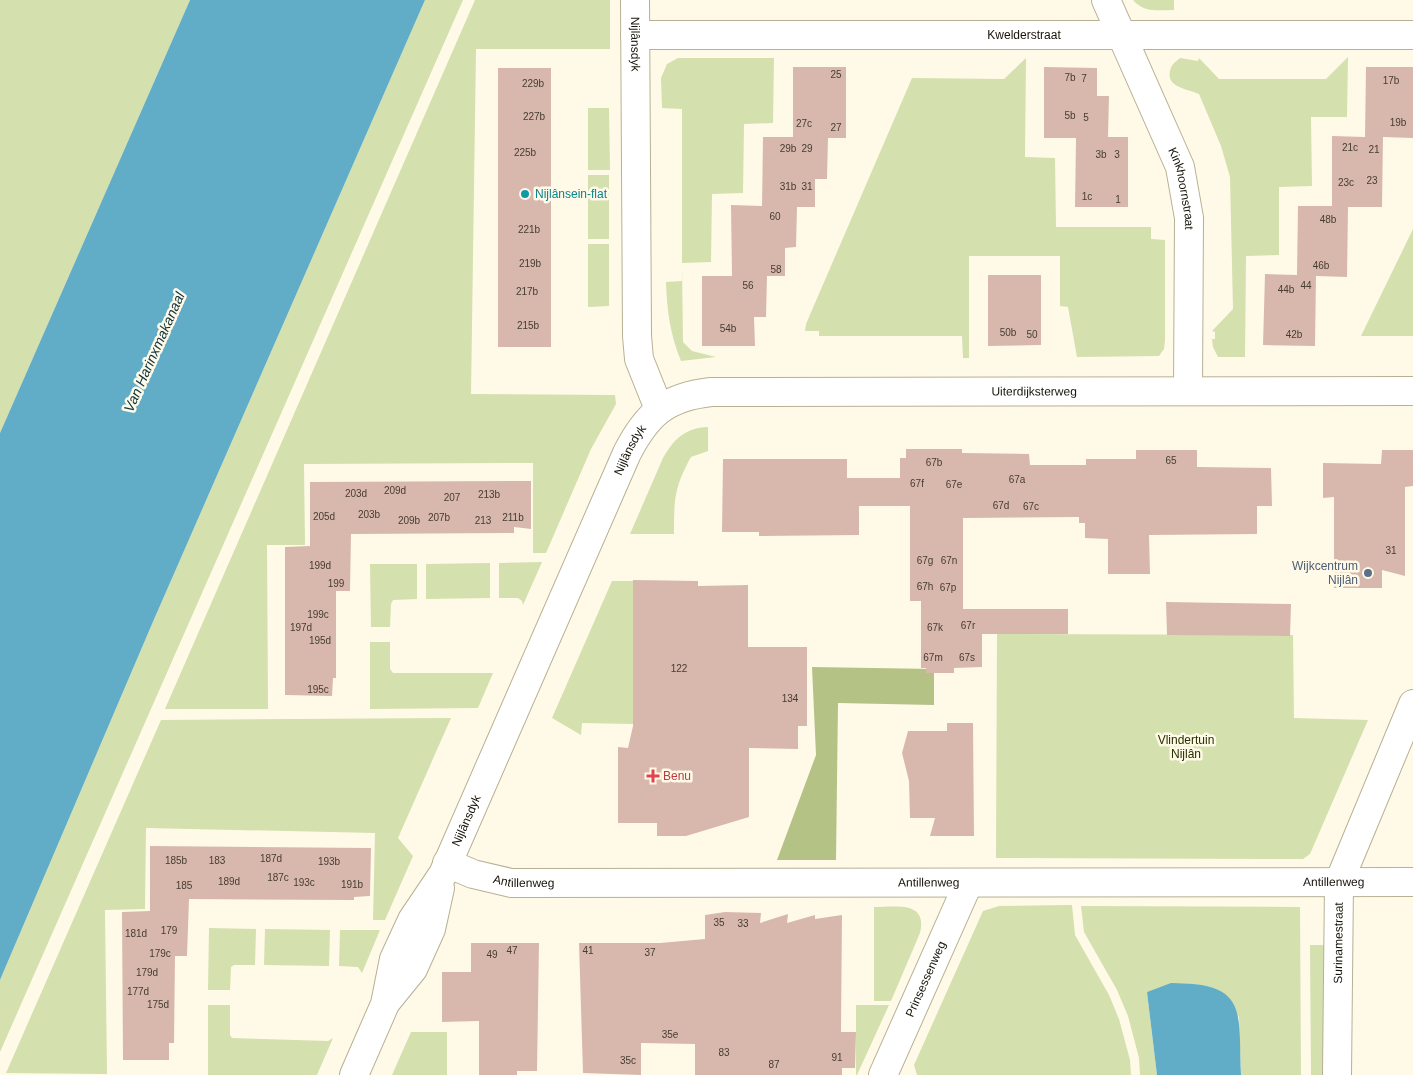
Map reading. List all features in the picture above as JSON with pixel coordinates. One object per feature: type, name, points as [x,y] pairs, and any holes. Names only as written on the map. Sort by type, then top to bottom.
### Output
[{"type":"street","name":"Nijlânsdyk","points":[[354,1075],[385,1004],[397,952],[412,920],[445,868],[626,453],[636,435],[659,409],[639,359],[637,336],[635,0]]},
{"type":"street","name":"Kinkhoornstraat","points":[[1106,0],[1178,163],[1186,193],[1189,218],[1188,391]]},
{"type":"street","name":"Kwelderstraat","points":[[635,35],[1413,34]]},
{"type":"street","name":"Uiterdijksterweg","points":[[659,409],[675,400],[711,392],[1413,391]]},
{"type":"street","name":"Surinamestraat","points":[[1337,1075],[1339,882],[1413,704]]},
{"type":"street","name":"Antillenweg","points":[[445,868],[512,883],[968,884],[1413,882]]},
{"type":"street","name":"Prinsessenweg","points":[[883,1075],[968,884]]},
{"type":"green space","points":[[0,0],[190,0],[0,433]]},
{"type":"green space","points":[[425,0],[463,0],[0,1052],[0,980],[152,624]]},
{"type":"green space","points":[[475,0],[610,0],[610,49],[476,49],[471,394],[615,395],[616,404],[591,449],[546,553],[533,553],[533,463],[304,464],[305,545],[267,545],[268,709],[165,709]]},
{"type":"green space","points":[[1133,0],[1174,0],[1174,10],[1147,9]]},
{"type":"green space","points":[[1348,57],[1347,117],[1311,117],[1312,186],[1279,187],[1279,255],[1246,256],[1245,357],[1218,357],[1213,347],[1212,339],[1215,339],[1215,332],[1212,331],[1233,309],[1230,177],[1221,146],[1199,94],[1174,84],[1170,76],[1171,67],[1180,58],[1198,61],[1199,58],[1219,79],[1326,79]]},
{"type":"green space","points":[[678,58],[774,58],[773,123],[744,124],[743,193],[712,194],[711,262],[682,263],[682,109],[662,108],[661,78],[667,64]]},
{"type":"green space","points":[[1026,58],[1025,157],[1055,158],[1056,227],[1151,227],[1151,239],[1165,240],[1165,340],[1164,349],[1159,356],[1077,357],[1068,307],[1060,306],[1060,256],[969,256],[969,358],[963,358],[962,336],[819,336],[819,331],[805,331],[806,324],[912,78],[1004,79]]},
{"type":"green space","points":[[588,108],[609,108],[610,170],[588,170]]},
{"type":"green space","points":[[588,175],[609,175],[609,239],[588,239]]},
{"type":"green space","points":[[1413,229],[1413,336],[1361,336]]},
{"type":"green space","points":[[588,244],[609,244],[609,306],[588,307]]},
{"type":"green space","points":[[682,263],[683,342],[692,351],[716,357],[681,361],[677,351],[670,322],[666,282],[682,281]]},
{"type":"green space","points":[[708,427],[708,451],[691,457],[678,486],[675,503],[674,534],[630,534],[663,458],[671,445],[687,432]]},
{"type":"green space","points":[[542,562],[523,605],[522,601],[518,598],[499,598],[499,563]]},
{"type":"green space","points":[[490,563],[490,598],[426,599],[426,564]]},
{"type":"green space","points":[[370,564],[417,564],[417,599],[393,600],[391,604],[390,627],[371,627]]},
{"type":"green space","points":[[612,581],[633,581],[633,724],[582,723],[581,735],[552,718]]},
{"type":"green space","name":"Vlindertuin Nijlân","points":[[997,634],[1293,635],[1294,718],[1368,720],[1310,854],[1303,859],[996,858]]},
{"type":"green space","points":[[370,642],[390,642],[390,669],[393,673],[493,673],[478,708],[370,709]]},
{"type":"green space","points":[[812,667],[934,669],[934,705],[838,703],[836,860],[777,860],[816,755]]},
{"type":"green space","points":[[451,718],[398,838],[413,856],[385,920],[373,920],[375,833],[146,828],[145,909],[105,910],[107,1074],[6,1073],[161,720]]},
{"type":"green space","points":[[1072,905],[1075,935],[1109,995],[1119,1019],[1130,1060],[1131,1075],[917,1075],[914,1065],[983,911],[999,906]]},
{"type":"green space","points":[[1081,906],[1300,907],[1301,1075],[1241,1075],[1239,1017],[1197,986],[1188,983],[1177,983],[1147,992],[1157,1075],[1140,1075],[1139,1058],[1128,1016],[1117,990],[1084,932]]},
{"type":"green space","points":[[874,907],[908,908],[914,910],[919,915],[921,922],[920,933],[891,1001],[874,1001]]},
{"type":"green space","points":[[209,928],[256,929],[255,965],[234,965],[231,967],[230,990],[208,990]]},
{"type":"green space","points":[[265,929],[330,930],[329,966],[264,965]]},
{"type":"green space","points":[[340,930],[380,930],[362,973],[358,967],[339,966]]},
{"type":"green space","points":[[1310,945],[1326,945],[1326,1075],[1311,1075]]},
{"type":"green space","points":[[208,1005],[230,1005],[230,1035],[232,1038],[328,1041],[333,1038],[317,1075],[208,1075]]},
{"type":"green space","points":[[856,1005],[889,1005],[857,1075],[856,1075]]},
{"type":"green space","points":[[411,1032],[447,1032],[447,1075],[392,1075]]},
{"type":"water","name":"Van Harinxmakanaal","points":[[190,0],[425,0],[152,624],[0,980],[0,433]]},
{"type":"water","points":[[1171,983],[1196,984],[1214,988],[1227,995],[1234,1005],[1238,1018],[1241,1075],[1157,1075],[1147,992]]},
{"type":"building","points":[[793,67],[846,67],[846,138],[828,138],[827,179],[815,179],[815,207],[797,207],[796,247],[785,248],[785,276],[767,276],[766,317],[754,317],[755,346],[702,346],[702,276],[732,276],[731,205],[762,206],[763,137],[793,137]]},
{"type":"building","points":[[1044,67],[1097,68],[1097,96],[1109,96],[1108,137],[1128,137],[1128,207],[1075,207],[1076,138],[1044,138]]},
{"type":"building","points":[[1366,67],[1413,67],[1413,138],[1383,137],[1382,207],[1348,207],[1347,277],[1316,276],[1315,346],[1263,345],[1265,274],[1297,275],[1298,206],[1332,206],[1332,136],[1365,137]]},
{"type":"building","name":"Nijlânsein-flat","points":[[498,68],[551,68],[551,347],[498,347]]},
{"type":"building","points":[[988,275],[1041,275],[1041,345],[988,346]]},
{"type":"building","points":[[906,449],[962,449],[962,453],[1029,454],[1030,465],[1086,465],[1086,459],[1136,459],[1136,450],[1197,450],[1197,467],[1271,468],[1272,506],[1257,506],[1257,534],[1149,535],[1150,574],[1108,574],[1108,539],[1085,538],[1085,523],[1079,523],[1079,517],[963,518],[963,609],[1068,609],[1068,634],[982,634],[982,667],[954,668],[954,673],[926,673],[926,668],[921,668],[921,601],[910,601],[910,506],[859,506],[859,535],[759,536],[759,532],[722,532],[723,459],[847,459],[847,478],[900,478],[900,458],[906,458]]},
{"type":"building","points":[[1382,450],[1413,450],[1413,486],[1405,487],[1405,576],[1382,570],[1382,588],[1334,588],[1334,497],[1323,498],[1323,463],[1381,464]]},
{"type":"building","points":[[531,481],[531,529],[514,527],[514,533],[351,534],[350,591],[336,591],[336,678],[333,678],[332,696],[285,695],[285,547],[310,546],[310,482]]},
{"type":"building","points":[[633,580],[698,581],[698,586],[748,585],[748,647],[807,647],[807,726],[798,726],[798,749],[749,748],[749,817],[686,836],[657,836],[657,823],[618,823],[618,747],[628,748],[633,726]]},
{"type":"building","points":[[1166,602],[1291,604],[1290,636],[1167,635]]},
{"type":"building","points":[[947,723],[973,723],[974,836],[930,836],[935,818],[910,818],[909,781],[902,753],[908,731],[947,731]]},
{"type":"building","points":[[150,846],[371,848],[370,896],[354,897],[354,900],[189,899],[187,956],[175,956],[174,1043],[169,1043],[169,1060],[123,1060],[122,912],[150,911]]},
{"type":"building","points":[[725,912],[761,913],[760,923],[788,914],[787,923],[815,915],[815,919],[842,915],[841,1032],[856,1032],[855,1068],[842,1068],[842,1075],[695,1075],[695,1044],[641,1043],[641,1075],[583,1073],[579,943],[660,943],[705,939],[705,915]]},
{"type":"building","points":[[471,943],[539,943],[537,1071],[517,1071],[517,1075],[479,1075],[479,1021],[442,1022],[442,972],[471,972]]},
{"type":"place","name":"Nijlânsein-flat","points":[[525,194]]},
{"type":"place","name":"Wijkcentrum Nijlân","points":[[1368,573]]},
{"type":"place","name":"Benu","points":[[653,776]]}]
